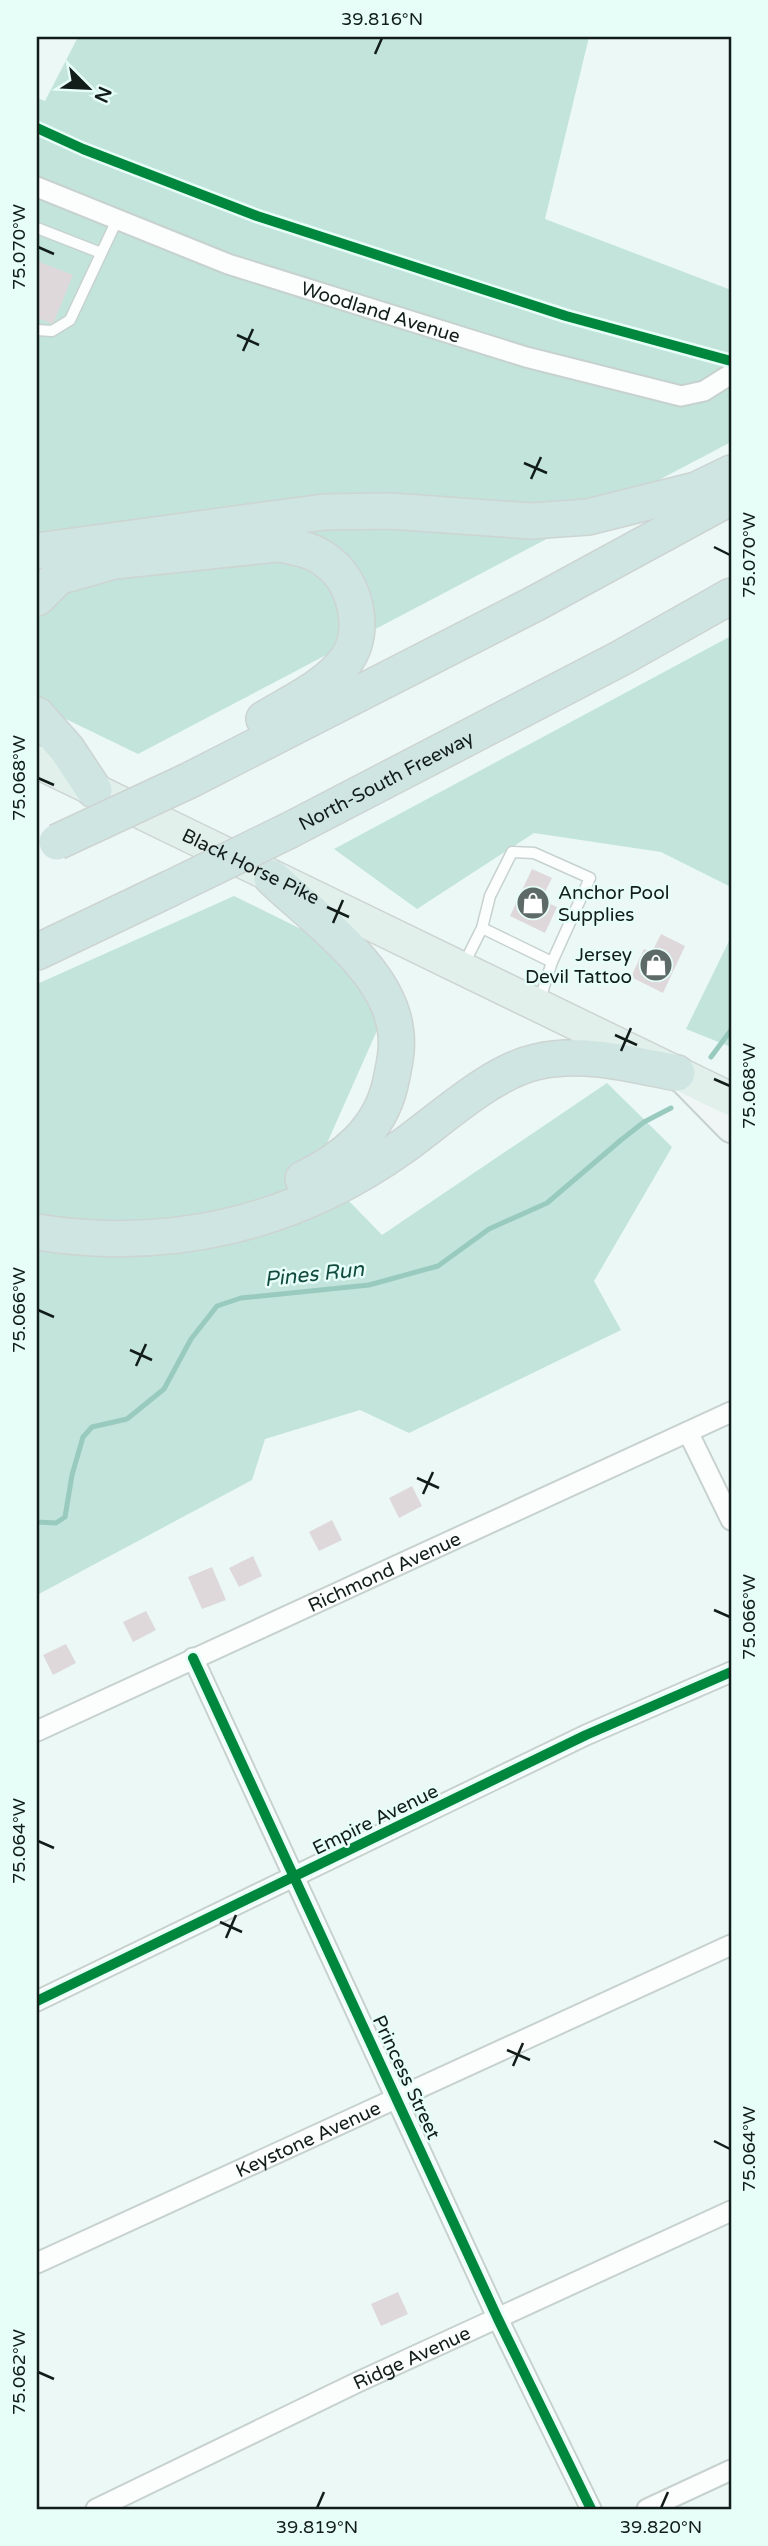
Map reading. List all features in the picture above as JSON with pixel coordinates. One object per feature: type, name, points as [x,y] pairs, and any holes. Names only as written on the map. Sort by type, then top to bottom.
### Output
[{"type":"highway","points":[[37,551],[324,512],[390,512],[531,521],[589,517],[696,490],[731,473]]},
{"type":"highway","points":[[47,847],[200,774],[538,602],[731,497]]},
{"type":"highway","points":[[37,598],[58,577],[114,561],[278,544],[303,548],[329,562],[354,598],[356,640],[347,659],[307,693],[247,729],[200,774]]},
{"type":"highway","name":"North-South Freeway","points":[[37,952],[290,830],[608,665],[731,596]]},
{"type":"highway","points":[[37,715],[67,749],[94,790]]},
{"type":"highway","points":[[37,1211],[105,1220],[158,1217],[247,1199],[305,1179],[343,1156],[369,1132],[387,1099],[396,1060],[395,1026],[382,994],[359,958],[272,878]]},
{"type":"highway","points":[[37,974],[89,928]]},
{"type":"highway","points":[[37,1232],[87,1240],[145,1240],[205,1232],[313,1200],[374,1167],[496,1080],[533,1062],[580,1057],[677,1073]]},
{"type":"main road","name":"Black Horse Pike","points":[[37,762],[731,1099]]},
{"type":"street","name":"Woodland Avenue","points":[[37,187],[228,264],[552,364],[681,396],[704,391],[731,374]]},
{"type":"street","points":[[677,1073],[731,1128]]},
{"type":"street","name":"Richmond Avenue","points":[[37,1731],[731,1412]]},
{"type":"street","points":[[688,1432],[731,1520]]},
{"type":"street","name":"Princess Street","points":[[193,1658],[398,2097],[498,2319],[590,2509]]},
{"type":"street","name":"Empire Avenue","points":[[37,2001],[586,1735],[731,1672]]},
{"type":"street","name":"Keystone Avenue","points":[[37,2263],[731,1945]]},
{"type":"street","name":"Ridge Avenue","points":[[96,2509],[358,2382],[731,2211]]},
{"type":"street","points":[[647,2509],[731,2470]]},
{"type":"lane","points":[[37,330],[52,331],[70,320],[117,220]]},
{"type":"lane","points":[[37,228],[101,253]]},
{"type":"lane","points":[[461,969],[482,929],[490,896],[512,852],[534,853],[590,878],[552,961],[537,1006]]},
{"type":"lane","points":[[482,929],[552,961]]},
{"type":"green space","points":[[78,37],[589,37],[545,219],[731,290],[731,442],[138,754],[37,705],[37,98],[45,101]]},
{"type":"green space","points":[[731,636],[731,887],[661,852],[534,833],[417,909],[334,849]]},
{"type":"green space","points":[[234,896],[392,974],[383,1017],[324,1150],[347,1199],[382,1235],[607,1083],[672,1147],[594,1281],[621,1330],[409,1433],[360,1410],[265,1439],[252,1480],[37,1595],[37,984]]},
{"type":"green space","points":[[731,937],[731,1047],[686,1029]]},
{"type":"building","points":[[37,261],[73,275],[53,324],[37,318]]},
{"type":"building","name":"Anchor Pool Supplies","points":[[532,869],[552,878],[541,900],[557,907],[545,933],[510,916]]},
{"type":"building","name":"Jersey Devil Tattoo","points":[[661,934],[685,946],[663,993],[631,977],[644,949],[652,952]]},
{"type":"building","points":[[412,1486],[422,1506],[399,1518],[389,1498]]},
{"type":"building","points":[[332,1520],[342,1540],[319,1551],[309,1532]]},
{"type":"building","points":[[253,1556],[262,1576],[239,1587],[229,1568]]},
{"type":"building","points":[[212,1567],[226,1600],[202,1609],[188,1577]]},
{"type":"building","points":[[146,1611],[156,1630],[133,1642],[123,1622]]},
{"type":"building","points":[[66,1644],[76,1663],[53,1675],[43,1655]]},
{"type":"building","points":[[398,2292],[408,2314],[381,2326],[371,2304]]},
{"type":"waterway","name":"Pines Run","points":[[711,1057],[731,1030]]},
{"type":"waterway","name":"Pines Run","points":[[37,1522],[56,1523],[65,1517],[72,1475],[83,1437],[92,1427],[127,1419],[164,1389],[191,1339],[217,1306],[241,1298],[369,1285],[438,1266],[489,1229],[547,1203],[644,1122],[671,1108]]},
{"type":"cycle path","points":[[37,128],[83,149],[257,216],[566,316],[731,361]]},
{"type":"cycle path","points":[[193,1658],[498,2319],[591,2509]]},
{"type":"cycle path","points":[[37,2001],[586,1735],[731,1672]]},
{"type":"place","name":"Anchor Pool Supplies","points":[[533,903]]},
{"type":"place","name":"Jersey Devil Tattoo","points":[[656,965]]}]
